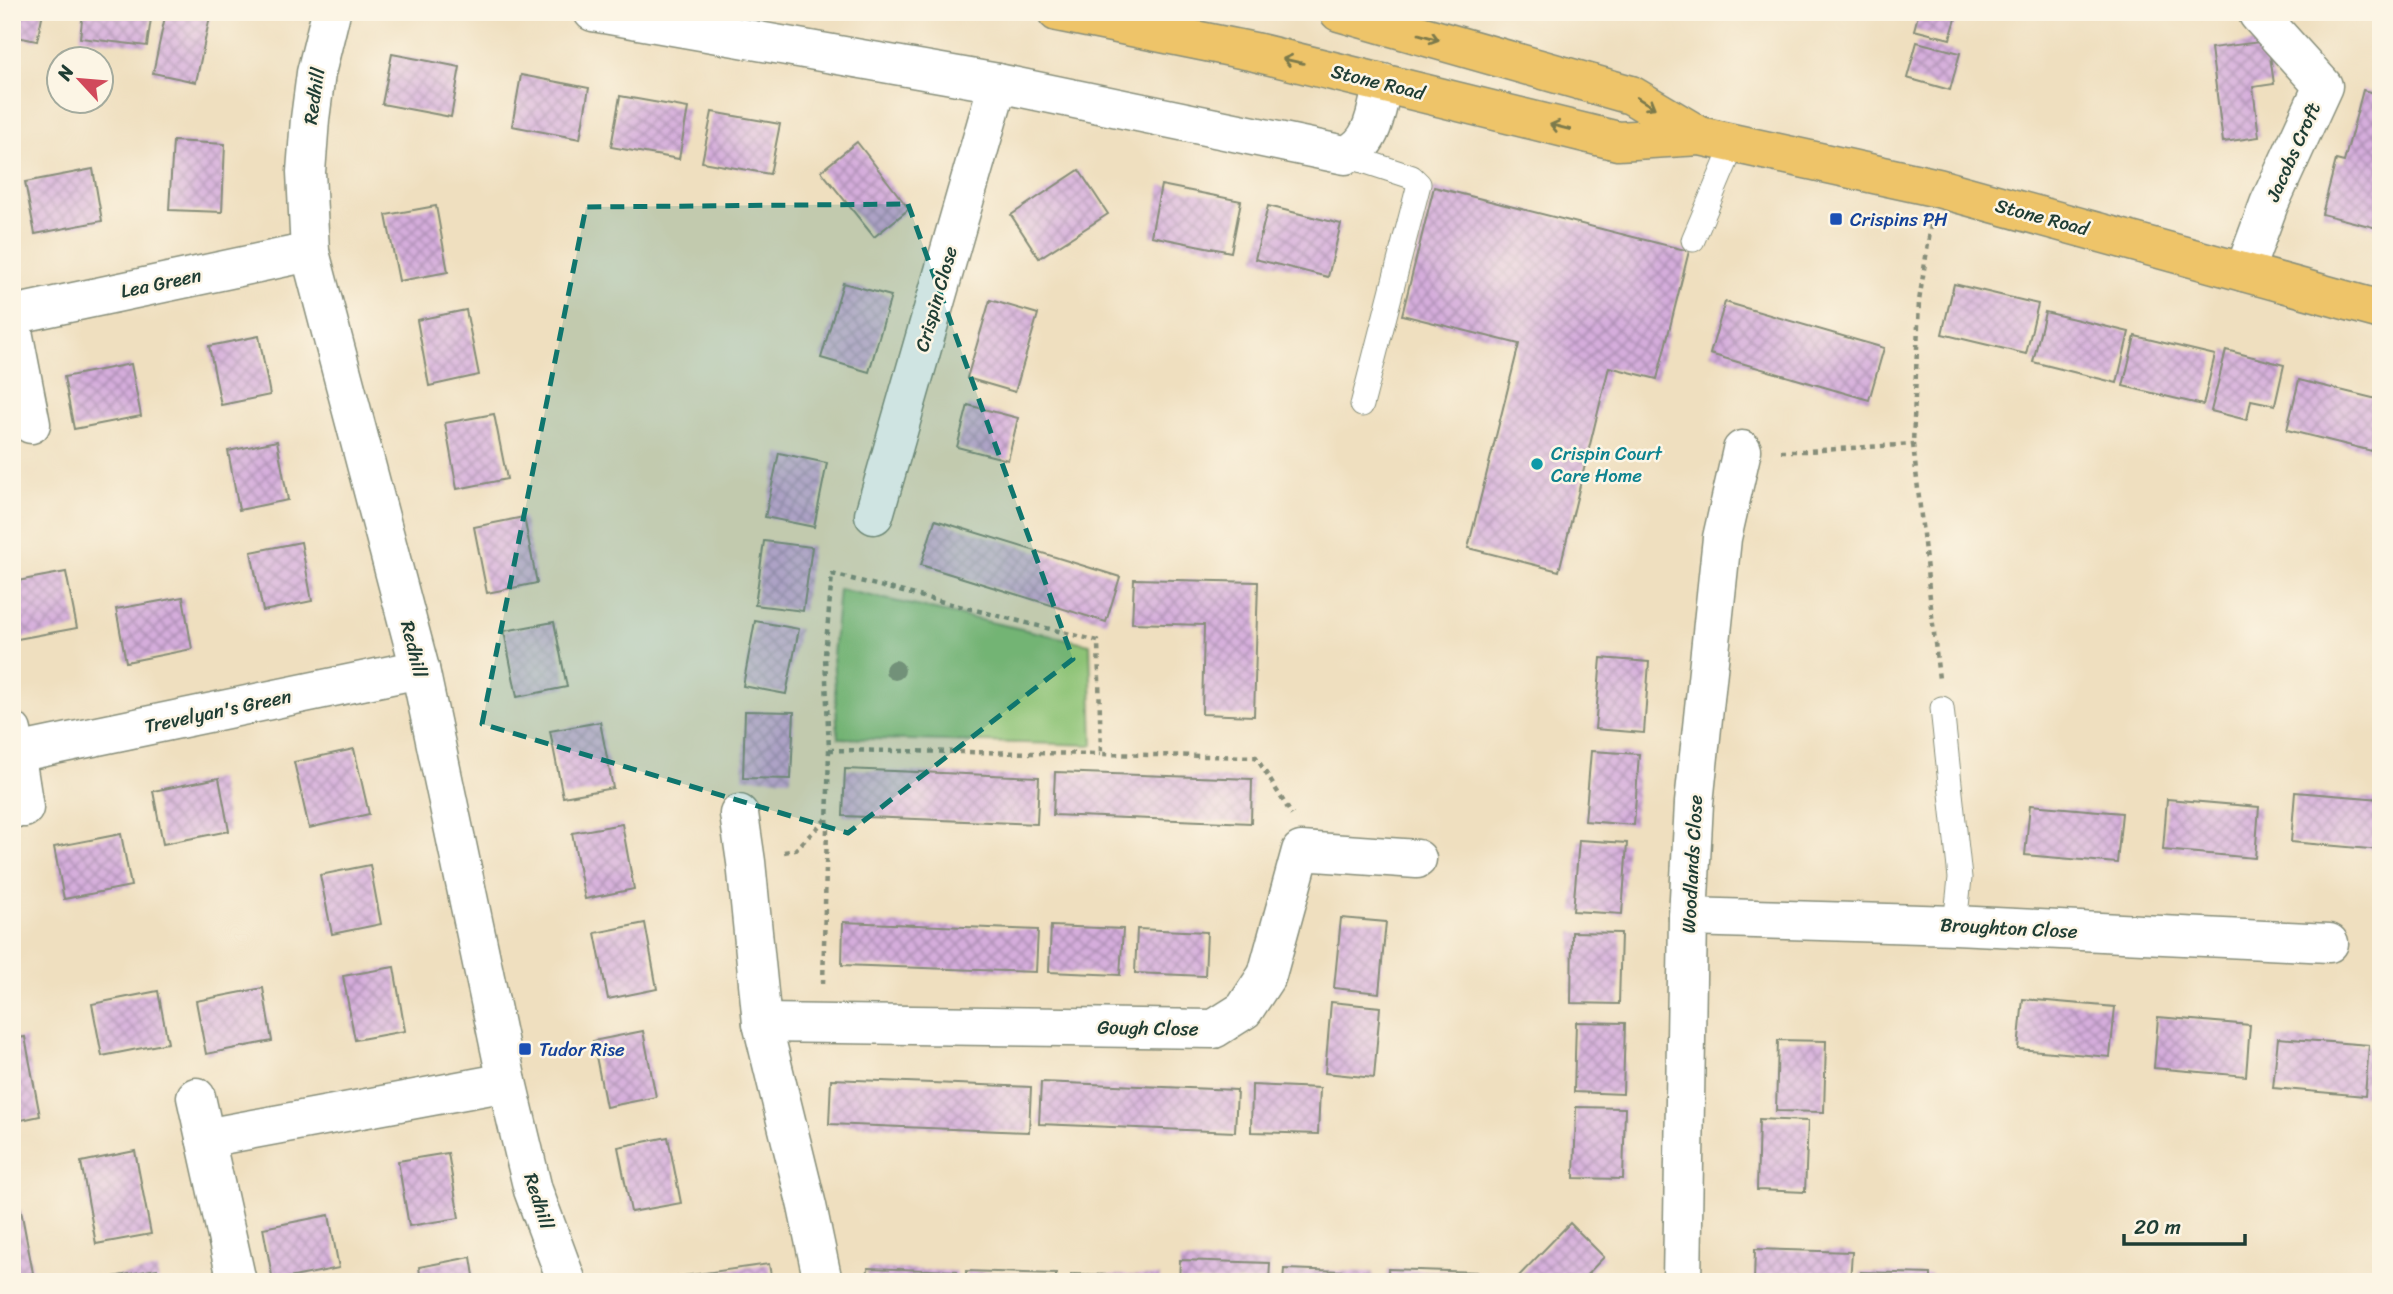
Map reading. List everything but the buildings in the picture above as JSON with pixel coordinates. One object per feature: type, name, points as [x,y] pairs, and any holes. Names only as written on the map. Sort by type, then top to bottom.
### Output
[{"type":"highway","name":"Stone Road","points":[[1057,12],[1171,23],[1383,83],[1618,141],[1717,139],[1938,188],[2381,310]]},
{"type":"highway","name":"Stone Road","points":[[1339,12],[1631,95],[1717,139]]},
{"type":"street","name":"Redhill","points":[[331,12],[316,73],[310,119],[306,172],[310,252],[420,669],[507,1082],[533,1191],[567,1282]]},
{"type":"street","points":[[593,12],[998,83],[1345,155],[1356,152],[1367,140],[1383,83]]},
{"type":"street","name":"Jacobs Croft","points":[[2244,272],[2269,204],[2323,86],[2258,15],[2259,12]]},
{"type":"street","name":"Crispin Close","points":[[874,515],[998,83]]},
{"type":"street","name":"Lea Green","points":[[12,315],[310,252]]},
{"type":"street","points":[[12,326],[31,424]]},
{"type":"street","name":"Woodlands Close","points":[[1682,1282],[1688,917],[1695,803],[1722,538],[1742,450]]},
{"type":"street","name":"Trevelyan's Green","points":[[24,808],[14,742],[420,669]]},
{"type":"street","points":[[738,814],[746,862],[762,1023],[823,1282]]},
{"type":"street","points":[[1301,851],[1416,859]]},
{"type":"street","name":"Gough Close","points":[[762,1023],[1214,1029],[1244,1010],[1267,975],[1301,851]]},
{"type":"street","name":"Broughton Close","points":[[1688,917],[2329,943]]},
{"type":"street","points":[[205,1138],[507,1082]]},
{"type":"street","points":[[196,1097],[237,1282]]},
{"type":"lane","points":[[1693,240],[1717,139]]},
{"type":"lane","points":[[1345,155],[1412,177],[1419,184],[1362,405]]},
{"type":"lane","points":[[1942,708],[1960,878],[1955,926]]},
{"type":"path","points":[[1938,188],[1919,301],[1913,444],[1942,708]]},
{"type":"path","points":[[1742,450],[1807,451],[1913,444]]},
{"type":"path","points":[[822,1024],[829,750],[825,656],[832,574],[1098,641],[1101,754]]},
{"type":"path","points":[[829,750],[1256,757],[1291,810],[1301,851]]},
{"type":"path","points":[[746,862],[794,849],[828,816]]},
{"type":"highlighted area","points":[[908,204],[1073,659],[848,833],[482,724],[586,207]]},
{"type":"green space","points":[[839,589],[1090,644],[1093,745],[838,738],[833,655]]},
{"type":"place","name":"Crispins PH","points":[[1836,219]]},
{"type":"place","name":"Crispin Court Care Home","points":[[1537,464]]},
{"type":"place","name":"Tudor Rise","points":[[525,1049]]}]
